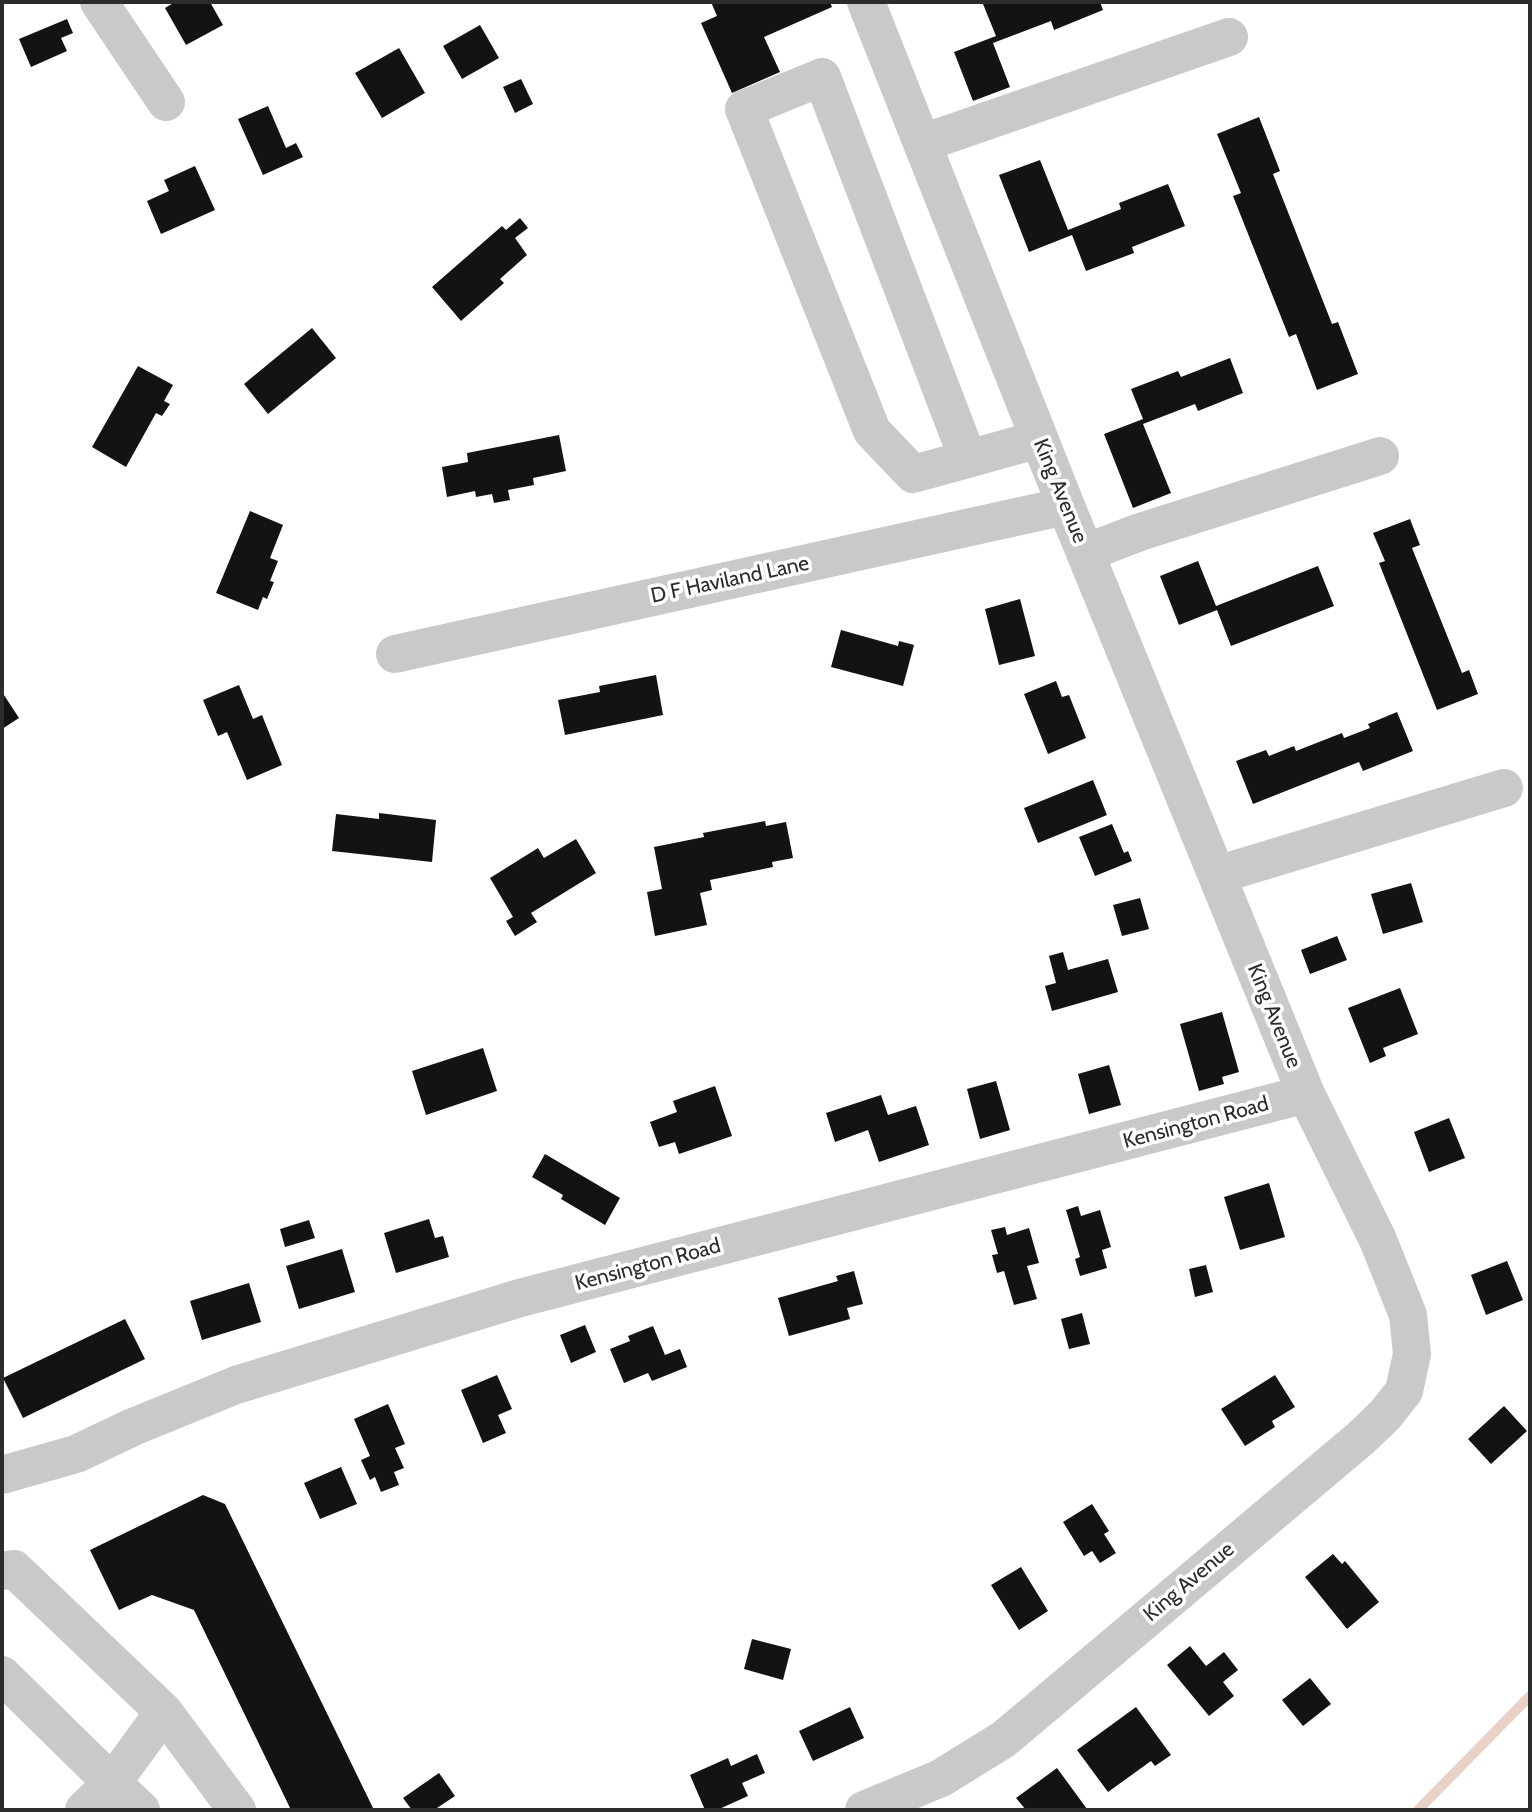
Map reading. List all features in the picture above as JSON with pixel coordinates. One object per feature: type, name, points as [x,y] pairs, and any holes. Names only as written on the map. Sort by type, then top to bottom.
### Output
[{"type":"street","points":[[99,2],[166,102]]},
{"type":"street","name":"King Avenue","points":[[864,1810],[941,1777],[1004,1739],[1361,1438],[1385,1415],[1404,1391],[1412,1353],[1408,1315],[1378,1240],[1306,1094],[1039,439],[866,2]]},
{"type":"street","points":[[923,143],[1229,37]]},
{"type":"street","points":[[968,459],[822,77],[744,109],[872,431],[913,474],[968,459],[1039,439]]},
{"type":"street","points":[[1085,553],[1140,532],[1380,456]]},
{"type":"street","name":"D F Haviland Lane","points":[[395,654],[1066,506]]},
{"type":"street","points":[[1217,875],[1504,788]]},
{"type":"street","name":"Kensington Road","points":[[2,1475],[76,1454],[133,1427],[236,1385],[520,1298],[1306,1094]]},
{"type":"street","points":[[2,1571],[14,1569],[164,1712],[237,1810]]},
{"type":"street","points":[[2,1675],[141,1810]]},
{"type":"street","points":[[84,1810],[112,1783],[164,1712]]},
{"type":"building","points":[[175,2],[210,2],[223,25],[186,45],[165,8]]},
{"type":"building","points":[[711,2],[830,2],[832,7],[764,37],[780,72],[732,93],[701,23],[717,16]]},
{"type":"building","points":[[1100,2],[1103,10],[1054,30],[1051,21],[993,43],[1010,87],[973,101],[954,52],[996,36],[983,4]]},
{"type":"building","points":[[67,19],[73,33],[61,38],[67,51],[31,67],[19,39]]},
{"type":"building","points":[[480,25],[499,58],[462,79],[443,46]]},
{"type":"building","points":[[399,48],[425,93],[382,118],[355,73]]},
{"type":"building","points":[[521,79],[533,104],[515,113],[503,87]]},
{"type":"building","points":[[268,106],[286,148],[296,143],[303,157],[263,175],[238,119]]},
{"type":"building","points":[[1259,117],[1280,171],[1273,174],[1332,324],[1338,322],[1358,374],[1317,390],[1296,334],[1289,337],[1233,196],[1241,193],[1217,134]]},
{"type":"building","points":[[1040,160],[1068,230],[1121,209],[1119,203],[1168,184],[1185,226],[1132,247],[1134,253],[1086,271],[1072,235],[1029,252],[999,175]]},
{"type":"building","points":[[195,166],[215,210],[161,234],[147,201],[169,191],[164,180]]},
{"type":"building","points":[[520,218],[528,228],[515,238],[527,255],[500,279],[504,283],[461,321],[432,287],[502,226],[506,230]]},
{"type":"building","points":[[312,328],[336,358],[268,414],[244,384]]},
{"type":"building","points":[[1230,358],[1243,393],[1198,411],[1195,404],[1143,424],[1171,493],[1133,508],[1104,434],[1143,419],[1131,389],[1178,371],[1181,377]]},
{"type":"building","points":[[138,366],[173,385],[164,401],[170,404],[162,416],[156,413],[126,467],[92,447]]},
{"type":"building","points":[[559,435],[566,471],[533,478],[534,485],[508,490],[510,500],[494,503],[492,494],[476,497],[475,491],[447,497],[442,467],[468,462],[467,453]]},
{"type":"building","points":[[250,511],[283,525],[270,558],[278,561],[270,581],[274,582],[267,599],[263,597],[258,610],[216,593]]},
{"type":"building","points":[[1410,519],[1420,545],[1412,548],[1462,673],[1469,670],[1478,694],[1437,710],[1379,563],[1385,561],[1373,533]]},
{"type":"building","points":[[1198,561],[1216,606],[1318,566],[1334,606],[1231,646],[1217,610],[1179,625],[1160,576]]},
{"type":"building","points":[[1020,599],[1035,656],[999,665],[985,609]]},
{"type":"building","points":[[841,630],[898,646],[899,641],[914,645],[903,686],[831,667]]},
{"type":"building","points":[[656,675],[663,715],[565,735],[558,700],[600,692],[599,686]]},
{"type":"building","points":[[1056,681],[1062,697],[1069,695],[1086,738],[1048,754],[1024,694]]},
{"type":"building","points":[[239,685],[253,719],[262,715],[282,765],[247,780],[227,732],[218,736],[203,700]]},
{"type":"building","points":[[2,692],[19,718],[2,729]]},
{"type":"building","points":[[1397,712],[1413,751],[1363,771],[1359,762],[1253,804],[1236,761],[1266,750],[1269,756],[1294,746],[1296,751],[1342,733],[1344,738],[1370,728],[1368,724]]},
{"type":"building","points":[[1093,780],[1107,815],[1038,843],[1024,808]]},
{"type":"building","points":[[379,813],[436,820],[432,862],[332,851],[336,814],[379,819]]},
{"type":"building","points":[[765,821],[766,826],[786,822],[793,858],[772,862],[773,867],[710,880],[712,890],[700,893],[707,925],[655,936],[647,892],[662,889],[654,847],[704,837],[703,833]]},
{"type":"building","points":[[1112,824],[1124,853],[1128,851],[1132,861],[1095,876],[1079,837]]},
{"type":"building","points":[[576,839],[596,873],[531,913],[537,922],[515,936],[506,921],[513,917],[490,878],[538,848],[544,858]]},
{"type":"building","points":[[1411,883],[1423,922],[1383,934],[1371,894]]},
{"type":"building","points":[[1140,898],[1149,929],[1122,936],[1113,905]]},
{"type":"building","points":[[1337,936],[1347,960],[1310,974],[1301,950]]},
{"type":"building","points":[[1063,952],[1068,970],[1108,959],[1118,992],[1052,1011],[1045,986],[1056,983],[1049,956]]},
{"type":"building","points":[[1400,988],[1418,1034],[1383,1048],[1386,1056],[1370,1063],[1348,1008]]},
{"type":"building","points":[[1222,1012],[1239,1072],[1222,1077],[1224,1084],[1199,1091],[1180,1024]]},
{"type":"building","points":[[483,1048],[497,1091],[426,1115],[412,1071]]},
{"type":"building","points":[[1109,1065],[1121,1105],[1089,1114],[1078,1074]]},
{"type":"building","points":[[996,1081],[1010,1130],[980,1139],[967,1089]]},
{"type":"building","points":[[715,1086],[732,1136],[679,1154],[675,1142],[659,1147],[650,1122],[677,1112],[673,1101]]},
{"type":"building","points":[[881,1095],[888,1115],[916,1106],[929,1145],[879,1162],[868,1130],[835,1142],[826,1113]]},
{"type":"building","points":[[1449,1118],[1465,1158],[1429,1172],[1414,1132]]},
{"type":"building","points":[[545,1154],[620,1198],[605,1225],[561,1199],[563,1195],[532,1177]]},
{"type":"building","points":[[1269,1183],[1285,1237],[1240,1250],[1224,1197]]},
{"type":"building","points":[[1078,1206],[1081,1216],[1100,1210],[1111,1247],[1102,1250],[1107,1268],[1080,1276],[1075,1259],[1080,1257],[1066,1210]]},
{"type":"building","points":[[429,1219],[435,1238],[443,1236],[449,1257],[396,1273],[384,1233]]},
{"type":"building","points":[[309,1220],[315,1238],[285,1247],[280,1229]]},
{"type":"building","points":[[1005,1227],[1007,1235],[1029,1228],[1039,1263],[1027,1266],[1037,1299],[1014,1305],[1004,1271],[997,1273],[992,1255],[998,1254],[991,1230]]},
{"type":"building","points":[[342,1249],[355,1292],[299,1309],[286,1266]]},
{"type":"building","points":[[1507,1261],[1523,1300],[1486,1315],[1471,1275]]},
{"type":"building","points":[[1206,1265],[1213,1292],[1195,1297],[1189,1269]]},
{"type":"building","points":[[854,1271],[863,1304],[847,1308],[850,1319],[789,1336],[778,1298],[838,1281],[836,1276]]},
{"type":"building","points":[[249,1283],[261,1322],[202,1340],[190,1301]]},
{"type":"building","points":[[1082,1313],[1090,1344],[1069,1349],[1061,1319]]},
{"type":"building","points":[[125,1319],[145,1359],[23,1418],[3,1378]]},
{"type":"building","points":[[585,1325],[596,1352],[571,1363],[560,1335]]},
{"type":"building","points":[[653,1326],[665,1355],[680,1349],[687,1367],[652,1381],[648,1373],[624,1383],[610,1349],[630,1341],[628,1336]]},
{"type":"building","points":[[497,1375],[512,1409],[498,1415],[506,1433],[483,1443],[461,1390]]},
{"type":"building","points":[[1275,1375],[1295,1407],[1272,1421],[1275,1427],[1245,1446],[1221,1409]]},
{"type":"building","points":[[388,1404],[405,1444],[395,1448],[404,1468],[394,1472],[399,1485],[381,1492],[375,1477],[370,1480],[361,1460],[370,1456],[354,1419]]},
{"type":"building","points":[[1504,1406],[1527,1431],[1491,1464],[1468,1439]]},
{"type":"building","points":[[341,1467],[357,1504],[320,1519],[304,1483]]},
{"type":"building","points":[[203,1495],[225,1504],[374,1810],[291,1810],[194,1610],[152,1595],[119,1610],[90,1550]]},
{"type":"building","points":[[1092,1504],[1109,1531],[1104,1534],[1116,1553],[1100,1563],[1092,1551],[1084,1556],[1063,1522]]},
{"type":"building","points":[[1333,1554],[1342,1564],[1345,1561],[1379,1602],[1347,1629],[1305,1577]]},
{"type":"building","points":[[1021,1567],[1048,1611],[1019,1630],[991,1585]]},
{"type":"building","points":[[752,1639],[791,1649],[783,1680],[744,1669]]},
{"type":"building","points":[[1190,1646],[1206,1666],[1224,1652],[1238,1670],[1223,1682],[1234,1696],[1209,1716],[1167,1665]]},
{"type":"building","points":[[1310,1678],[1331,1704],[1303,1726],[1282,1700]]},
{"type":"building","points":[[850,1707],[864,1738],[813,1761],[799,1731]]},
{"type":"building","points":[[1136,1707],[1171,1755],[1155,1766],[1151,1761],[1108,1792],[1077,1750]]},
{"type":"building","points":[[757,1754],[765,1773],[742,1783],[748,1796],[717,1810],[705,1810],[690,1775],[728,1758],[731,1766]]},
{"type":"building","points":[[1057,1768],[1087,1809],[1026,1810],[1016,1798]]},
{"type":"building","points":[[439,1773],[455,1796],[434,1810],[412,1810],[403,1798]]},
{"type":"waterway","points":[[1418,1810],[1530,1696]]}]
